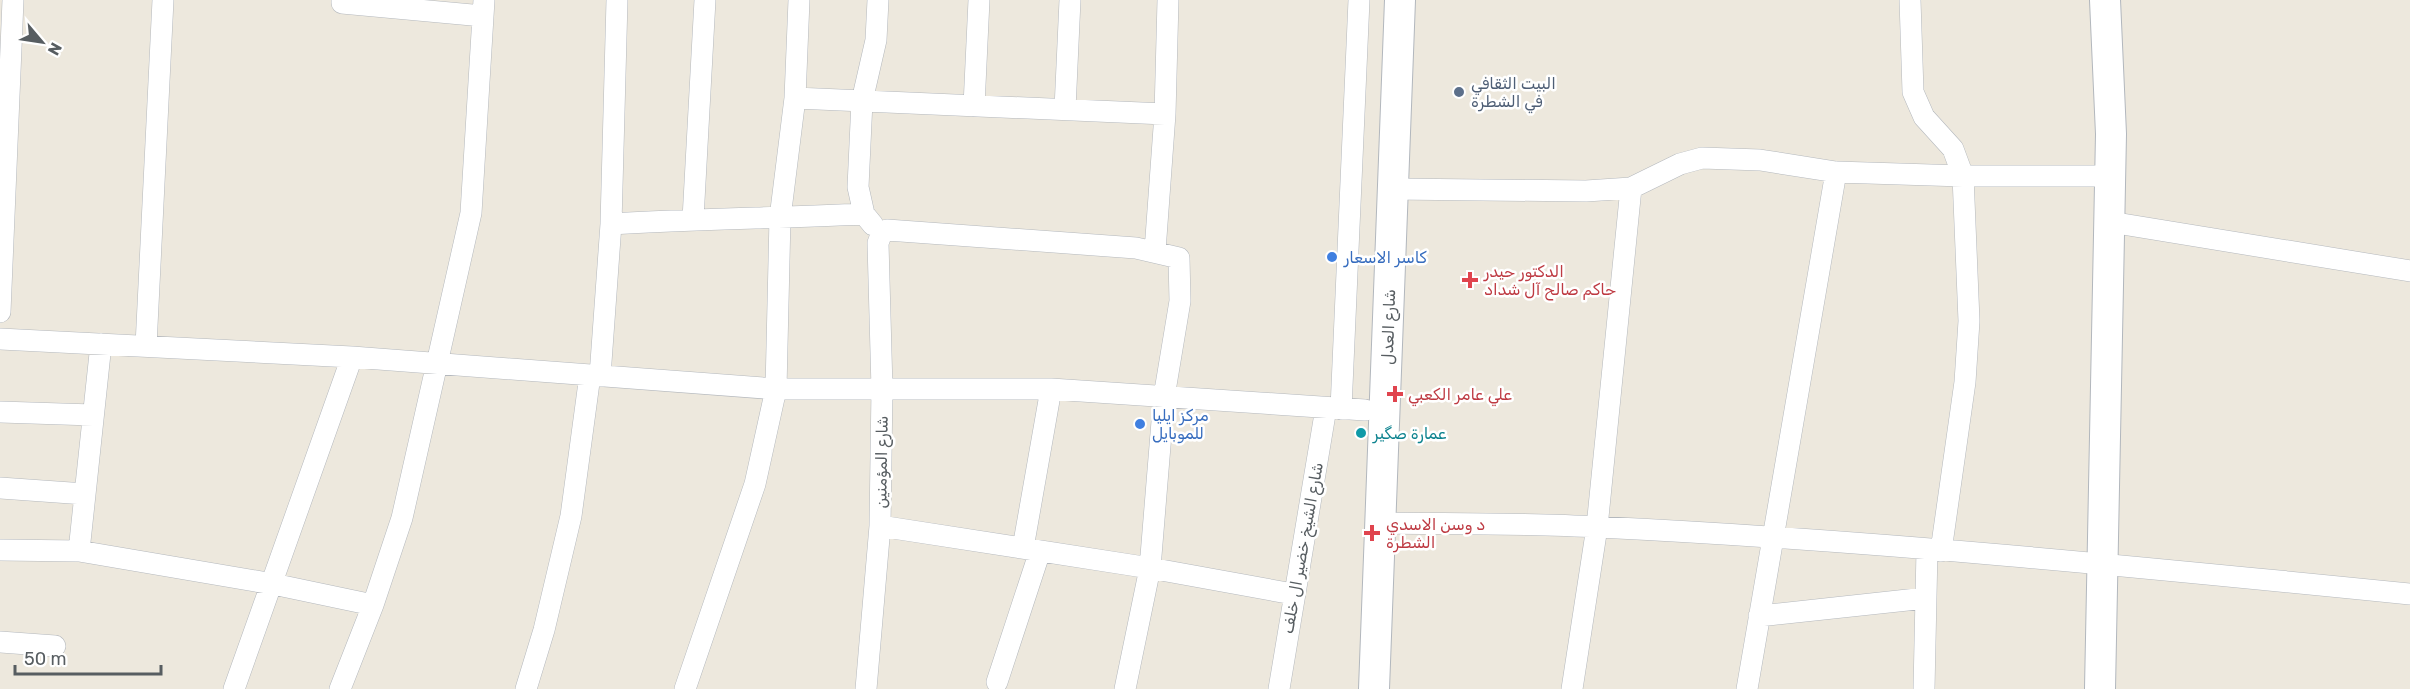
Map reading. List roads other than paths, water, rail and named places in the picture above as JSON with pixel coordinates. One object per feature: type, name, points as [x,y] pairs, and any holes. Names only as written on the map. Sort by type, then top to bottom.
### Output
[{"type":"street","points":[[0,312],[13,0]]},
{"type":"street","points":[[146,346],[163,0]]},
{"type":"street","points":[[340,689],[373,605],[402,518],[471,213],[484,8],[342,3],[342,0]]},
{"type":"street","points":[[526,689],[544,630],[571,516],[595,376],[611,224],[617,0]]},
{"type":"street","points":[[693,219],[705,0]]},
{"type":"street","points":[[685,689],[755,484],[776,389],[780,218],[795,98],[799,0]]},
{"type":"street","points":[[878,0],[876,40],[862,101],[858,187],[864,214],[880,235],[887,230],[1155,251],[1179,258],[1180,300],[1164,397],[1150,568],[1125,689]]},
{"type":"street","points":[[974,106],[979,0]]},
{"type":"street","points":[[1065,110],[1070,0]]},
{"type":"street","points":[[1155,251],[1166,114],[1168,0]]},
{"type":"street","name":"شارع الشيخ خضير ال خلف","points":[[1279,689],[1293,594],[1344,409],[1359,0]]},
{"type":"street","name":"شارع العدل","points":[[1359,689],[1344,409],[1379,0]]},
{"type":"street","name":"شارع العدل","points":[[1374,689],[1400,0]]},
{"type":"street","points":[[1910,0],[1913,92],[1924,117],[1953,149],[1963,176],[1969,321],[1965,382],[1926,597],[1924,689]]},
{"type":"street","points":[[2100,689],[2111,134],[2105,0]]},
{"type":"street","points":[[795,98],[1166,114]]},
{"type":"street","points":[[1393,189],[1586,191],[1631,188],[1680,164],[1702,159],[1760,160],[1836,172],[1963,176],[2110,176]]},
{"type":"street","points":[[1747,689],[1836,172]]},
{"type":"street","points":[[1572,689],[1597,527],[1631,188]]},
{"type":"street","points":[[611,224],[864,214]]},
{"type":"street","points":[[2110,222],[2410,271]]},
{"type":"street","name":"شارع المؤمنين","points":[[866,689],[880,526],[882,389],[878,243],[880,235]]},
{"type":"street","points":[[0,339],[352,357],[776,389],[1051,389],[1344,409]]},
{"type":"street","points":[[79,551],[101,344]]},
{"type":"street","points":[[234,689],[352,357]]},
{"type":"street","points":[[997,681],[1031,550],[1051,389]]},
{"type":"street","points":[[0,412],[93,415]]},
{"type":"street","points":[[0,488],[85,494]]},
{"type":"street","points":[[1381,523],[1597,527],[1772,538],[2103,564],[2410,594]]},
{"type":"street","points":[[880,526],[1150,568],[1293,594]]},
{"type":"street","points":[[0,550],[79,551],[273,584],[373,605]]},
{"type":"street","points":[[1759,616],[1926,597]]},
{"type":"street","points":[[0,642],[55,646]]},
{"type":"place","name":"البيت الثقافي في الشطرة","points":[[1459,92]]},
{"type":"place","name":"كاسر الاسعار","points":[[1332,257]]},
{"type":"place","name":"الدكتور حيدر حاكم صالح آل شداد","points":[[1470,280]]},
{"type":"place","name":"علي عامر الكعبي","points":[[1395,394]]},
{"type":"place","name":"مركز ايليا للموبايل","points":[[1140,424]]},
{"type":"place","name":"عمارة صگير","points":[[1361,433]]},
{"type":"place","name":"د وسن الاسدي الشطرة","points":[[1372,533]]}]
